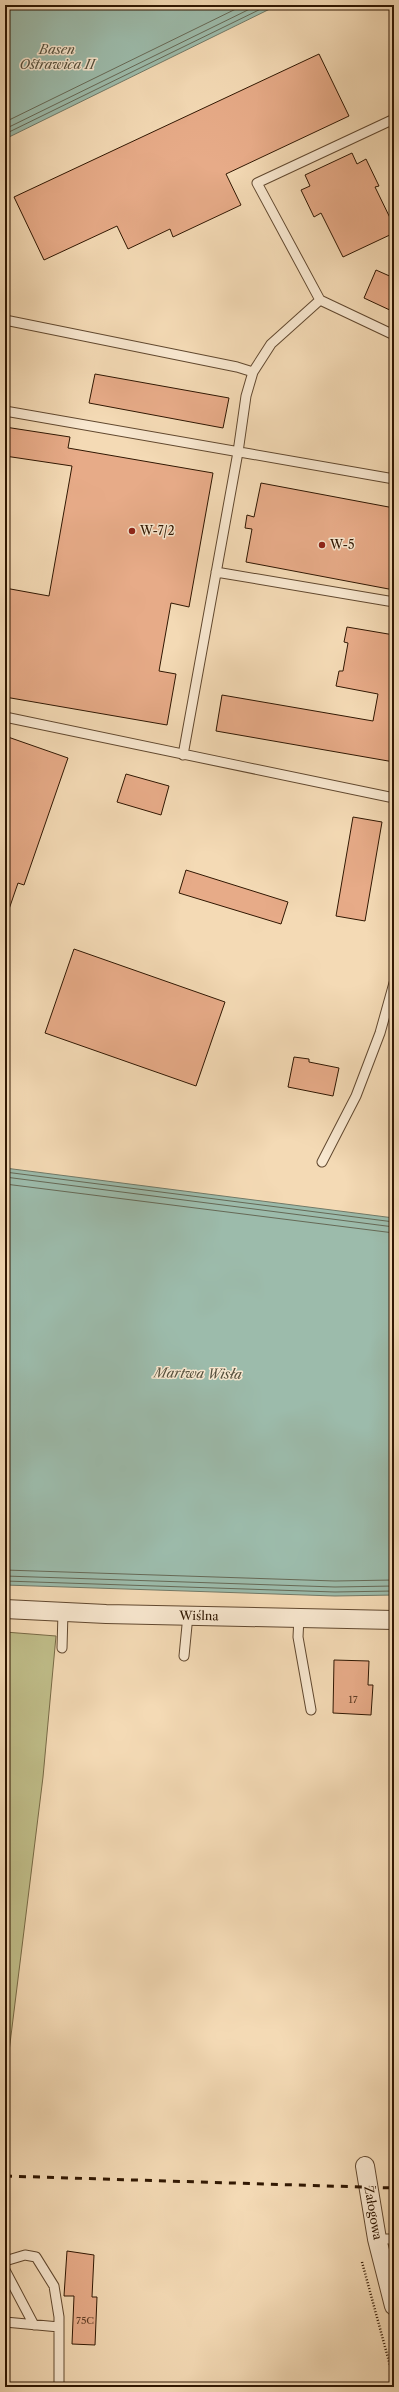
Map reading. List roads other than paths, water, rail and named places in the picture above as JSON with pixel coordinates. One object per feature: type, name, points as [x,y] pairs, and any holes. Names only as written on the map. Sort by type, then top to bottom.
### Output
[{"type":"street","name":"Wiślna","points":[[5,1609],[188,1616],[394,1620]]},
{"type":"street","name":"Załogowa","points":[[365,2166],[385,2239],[394,2306]]},
{"type":"lane","points":[[394,118],[257,183],[320,300],[394,335]]},
{"type":"lane","points":[[183,755],[238,452],[246,396],[253,372],[270,344],[320,300]]},
{"type":"lane","points":[[5,320],[237,367],[253,372]]},
{"type":"lane","points":[[5,411],[394,479]]},
{"type":"lane","points":[[216,572],[394,602]]},
{"type":"lane","points":[[5,717],[394,798]]},
{"type":"lane","points":[[322,1162],[356,1096],[380,1033],[394,983]]},
{"type":"lane","points":[[62,1648],[64,1612]]},
{"type":"lane","points":[[184,1656],[188,1616]]},
{"type":"lane","points":[[299,1617],[298,1637],[310,1710]]},
{"type":"lane","points":[[5,2261],[25,2255],[36,2257],[54,2286],[59,2327],[59,2387]]},
{"type":"lane","points":[[5,2270],[34,2325]]},
{"type":"lane","points":[[5,2322],[59,2327]]},
{"type":"water","name":"Basen Ostrawica II","points":[[5,5],[278,5],[5,139]]},
{"type":"water","name":"Martwa Wisła","points":[[5,1168],[394,1218],[394,1595],[335,1596],[5,1585]]},
{"type":"railway","points":[[5,2176],[394,2188]]},
{"type":"place","name":"W-7/2","points":[[132,531]]},
{"type":"place","name":"W-5","points":[[322,545]]}]
